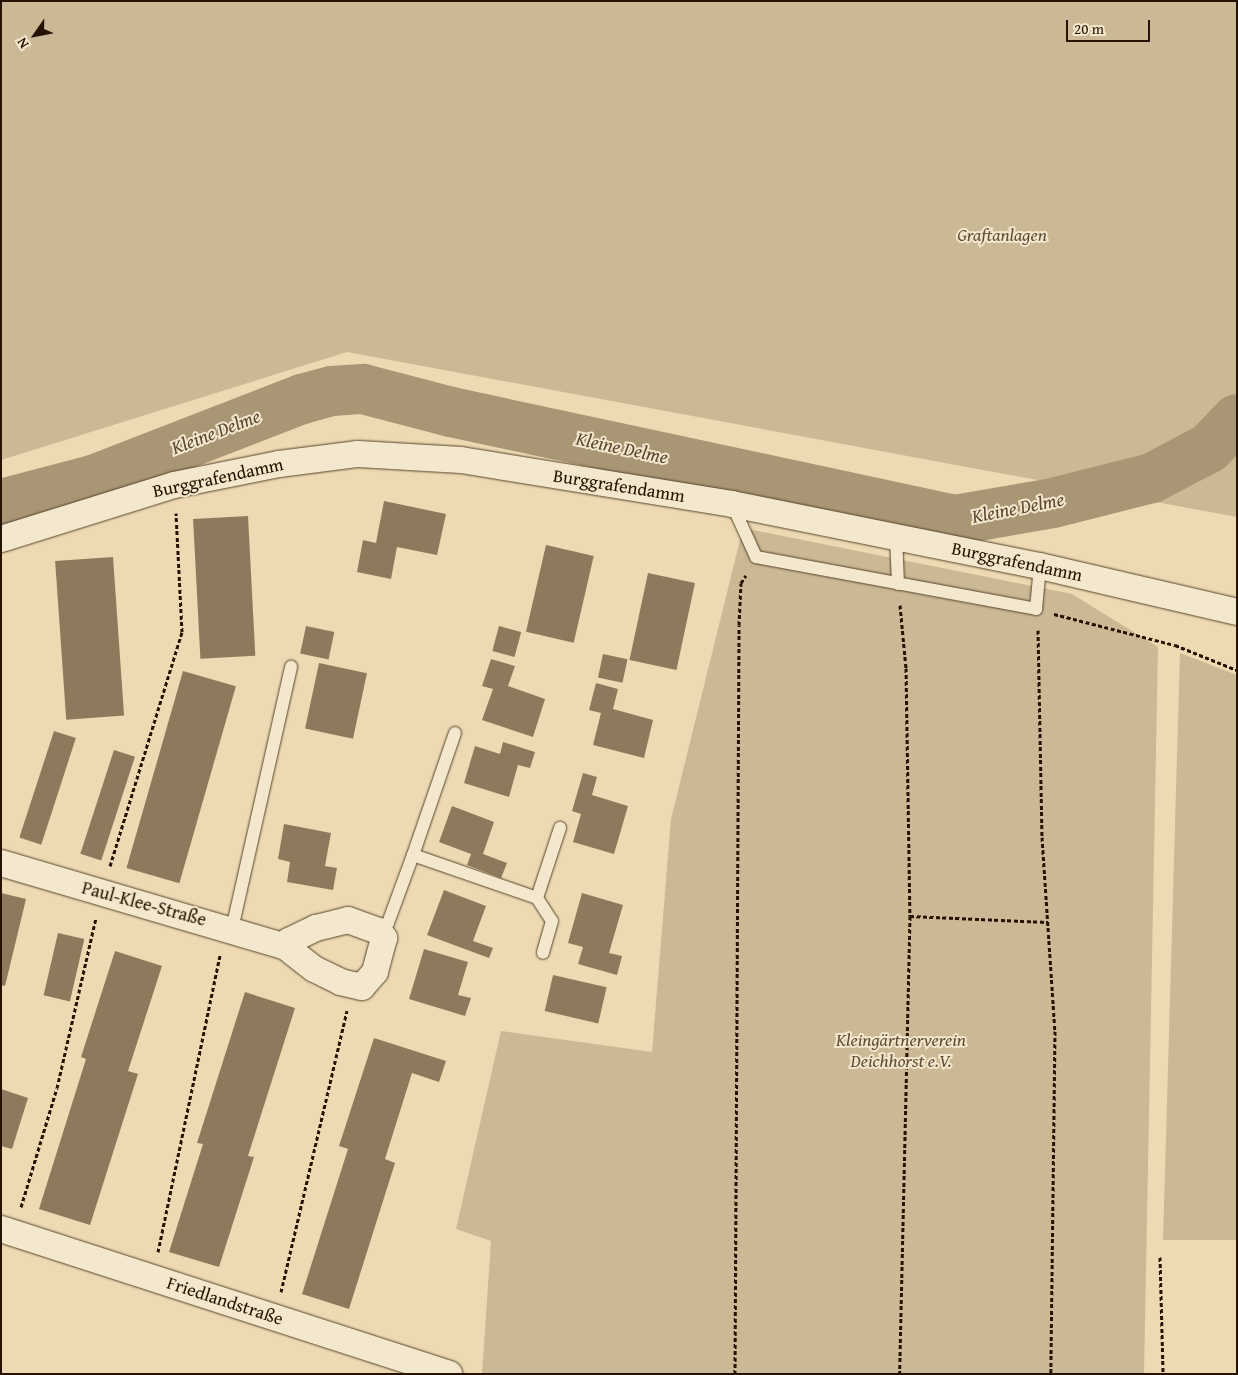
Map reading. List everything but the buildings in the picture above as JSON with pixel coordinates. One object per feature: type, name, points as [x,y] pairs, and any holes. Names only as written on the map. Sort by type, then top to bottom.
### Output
[{"type":"street","name":"Burggrafendamm","points":[[1,539],[174,485],[279,464],[358,454],[461,460],[732,504],[896,536],[1040,566],[1237,612]]},
{"type":"street","name":"Paul-Klee-Straße","points":[[1,863],[229,928],[286,947],[314,969],[356,986]]},
{"type":"street","points":[[286,947],[289,941],[316,928],[348,920],[379,931],[384,938],[375,972],[362,987],[356,986]]},
{"type":"street","name":"Friedlandstraße","points":[[7,1231],[449,1374]]},
{"type":"lane","points":[[732,504],[756,557],[1036,609],[1040,566]]},
{"type":"lane","points":[[896,536],[898,584]]},
{"type":"lane","points":[[229,928],[291,667]]},
{"type":"lane","points":[[379,931],[388,923],[455,732]]},
{"type":"lane","points":[[537,898],[560,828]]},
{"type":"lane","points":[[413,856],[537,898],[552,921],[543,953]]},
{"type":"path","points":[[7,1231],[57,1088],[101,893],[182,632],[174,485]]},
{"type":"path","points":[[735,1374],[739,625],[741,583],[756,557]]},
{"type":"path","points":[[898,584],[906,668],[910,916],[900,1374]]},
{"type":"path","points":[[1051,1374],[1055,1031],[1048,922],[1036,609],[1175,646],[1237,670]]},
{"type":"path","points":[[910,916],[1048,922]]},
{"type":"path","points":[[152,1277],[229,928]]},
{"type":"path","points":[[275,1317],[345,1017],[356,986]]},
{"type":"path","points":[[1160,1257],[1163,1374]]},
{"type":"green space","name":"Graftanlagen","points":[[1,1],[1237,1],[1237,517],[347,352],[1,460]]},
{"type":"green space","name":"Kleingärtnerverein Deichhorst e.V.","points":[[743,528],[1072,594],[1158,647],[1144,1374],[482,1374],[491,1241],[456,1229],[501,1031],[652,1052],[671,819]]},
{"type":"green space","points":[[1180,653],[1237,675],[1237,1240],[1163,1240]]},
{"type":"waterway","name":"Kleine Delme","points":[[1,504],[93,480],[302,399],[332,391],[363,389],[451,412],[955,520],[1053,503],[1152,478],[1209,448],[1237,419]]}]
